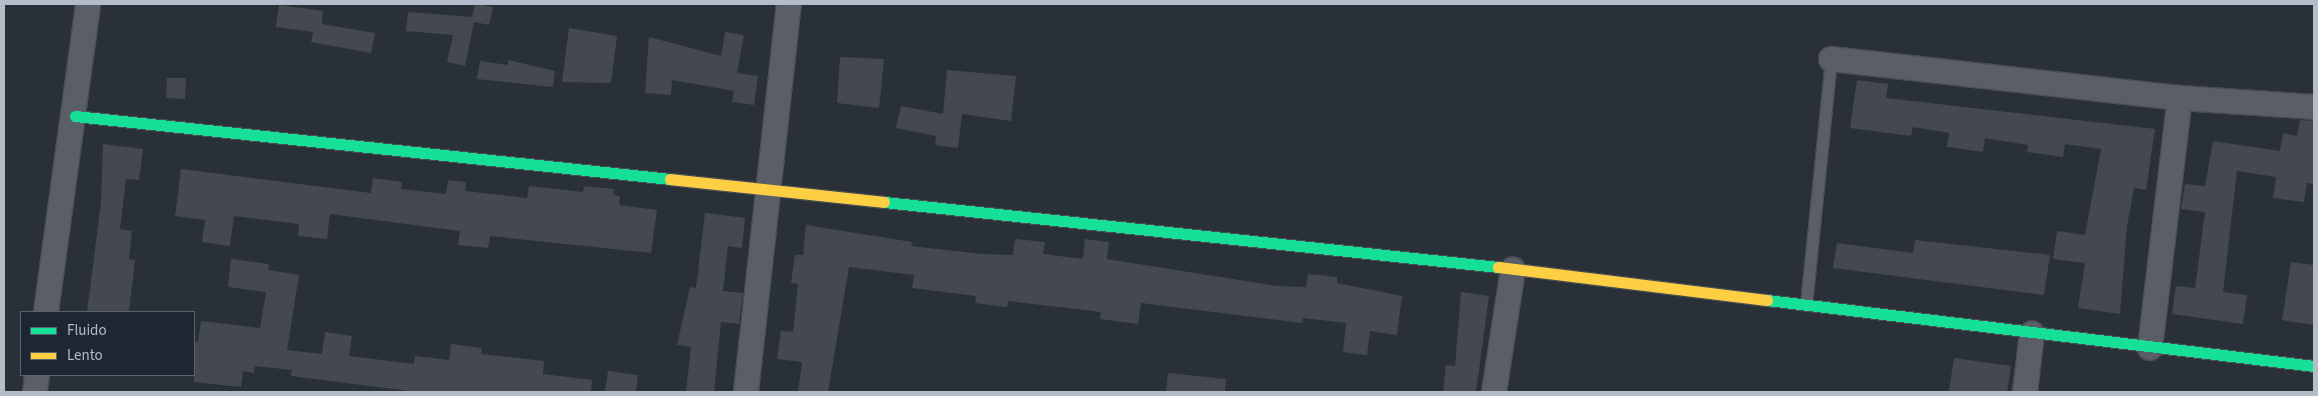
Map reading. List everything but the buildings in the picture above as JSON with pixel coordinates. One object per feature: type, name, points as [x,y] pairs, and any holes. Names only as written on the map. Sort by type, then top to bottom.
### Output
[{"type":"street","points":[[46,311],[75,116],[88,4]]},
{"type":"street","points":[[746,392],[789,4]]},
{"type":"street","points":[[1830,59],[2180,98],[2314,107]]},
{"type":"street","points":[[2150,348],[2180,98]]},
{"type":"street","points":[[75,116],[1513,269],[2150,348],[2314,366]]},
{"type":"street","points":[[1494,392],[1513,269]]},
{"type":"street","points":[[2025,392],[2032,333]]},
{"type":"street","points":[[35,392],[37,376]]},
{"type":"lane","points":[[1806,305],[1830,59]]},
{"type":"traffic: fast","points":[[75,116],[670,179]]},
{"type":"traffic: fast","points":[[884,202],[1498,267]]},
{"type":"traffic: fast","points":[[1767,300],[2314,366]]},
{"type":"traffic: slow","points":[[670,179],[884,202]]},
{"type":"traffic: slow","points":[[1498,267],[1767,300]]}]
